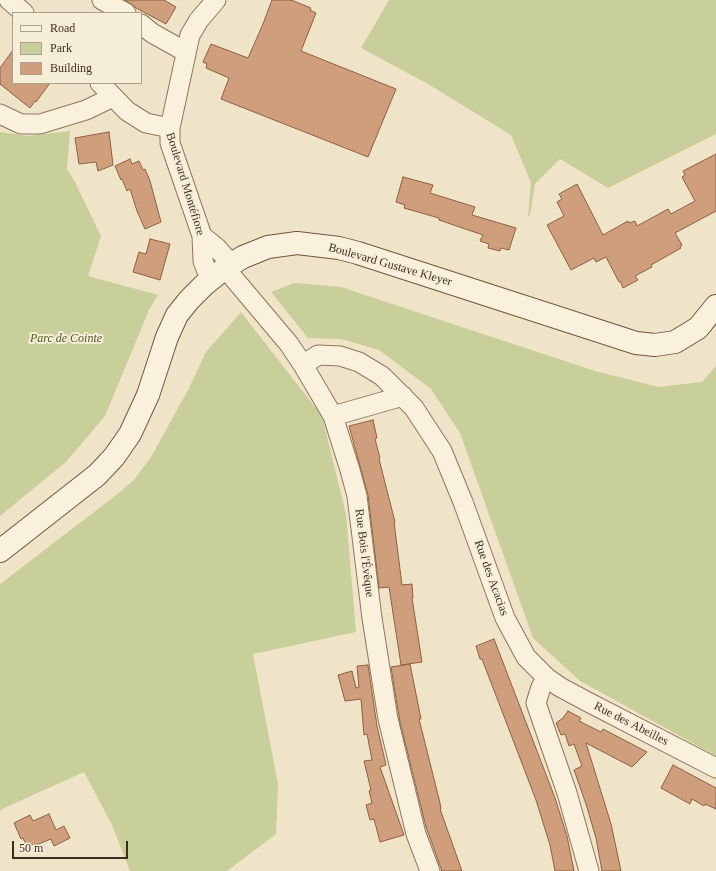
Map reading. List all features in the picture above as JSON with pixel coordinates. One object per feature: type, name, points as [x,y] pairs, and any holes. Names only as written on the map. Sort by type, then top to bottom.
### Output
[{"type":"street","points":[[9,0],[23,12]]},
{"type":"street","points":[[102,0],[124,12]]},
{"type":"street","points":[[170,128],[190,35],[199,20],[216,0]]},
{"type":"street","points":[[142,25],[152,33],[186,52]]},
{"type":"street","name":"Boulevard Montéfiore","points":[[101,84],[128,111],[146,123],[170,128],[170,143],[172,150],[202,236],[203,261],[222,270]]},
{"type":"street","points":[[0,114],[21,124],[40,124],[86,110],[113,97]]},
{"type":"street","name":"Rue Bois l'Évêque","points":[[202,236],[217,248],[222,270],[272,324],[288,344],[303,365],[333,416],[357,496],[371,610],[388,719],[416,834],[430,871]]},
{"type":"street","name":"Boulevard Gustave Kleyer","points":[[0,551],[97,475],[114,457],[130,434],[148,395],[167,337],[177,315],[189,300],[222,270],[243,257],[268,247],[297,243],[339,248],[636,343],[655,345],[675,342],[698,328],[716,306]]},
{"type":"street","name":"Rue des Acacias","points":[[303,365],[318,355],[340,356],[359,362],[382,376],[414,408],[442,451],[463,502],[505,618],[526,657],[547,678]]},
{"type":"street","points":[[333,416],[403,396]]},
{"type":"street","points":[[547,678],[540,687],[536,703],[568,793],[589,871]]},
{"type":"street","name":"Rue des Abeilles","points":[[547,678],[586,701],[716,768]]},
{"type":"green space","points":[[389,0],[716,0],[716,134],[608,188],[560,159],[535,184],[530,215],[528,216],[531,183],[511,135],[428,84],[361,48]]},
{"type":"green space","name":"Parc de Cointe","points":[[70,131],[67,169],[75,182],[101,236],[88,276],[158,295],[149,310],[105,416],[66,462],[0,516],[0,132],[28,136]]},
{"type":"green space","points":[[294,283],[341,287],[595,371],[658,387],[702,382],[716,366],[716,756],[580,681],[533,638],[460,433],[431,389],[379,350],[341,339],[308,338],[271,292]]},
{"type":"green space","points":[[241,312],[322,416],[346,514],[356,632],[253,654],[278,784],[276,834],[227,871],[130,871],[112,825],[84,772],[2,809],[0,812],[0,584],[134,480],[151,457],[188,390],[206,352]]},
{"type":"building","points":[[125,0],[164,0],[176,7],[166,24],[136,8]]},
{"type":"building","points":[[272,0],[291,0],[311,8],[310,10],[316,13],[301,51],[396,89],[368,157],[221,99],[229,78],[206,68],[207,64],[203,62],[211,44],[248,58]]},
{"type":"building","points":[[12,51],[12,84],[49,84],[30,108],[0,84],[0,68]]},
{"type":"building","points":[[109,132],[113,165],[98,171],[96,162],[79,164],[75,138]]},
{"type":"building","points":[[716,154],[716,211],[675,233],[682,245],[680,246],[681,248],[635,276],[638,280],[623,288],[606,257],[596,262],[594,258],[571,270],[547,225],[564,216],[557,202],[562,199],[559,194],[577,184],[603,235],[628,221],[629,223],[635,221],[637,226],[668,209],[671,214],[695,201],[682,177],[685,175],[683,171]]},
{"type":"building","points":[[130,159],[132,164],[139,161],[143,170],[145,169],[150,181],[161,222],[145,229],[130,189],[127,191],[115,166]]},
{"type":"building","points":[[403,177],[433,185],[430,193],[475,207],[472,215],[516,228],[509,250],[501,248],[500,251],[488,248],[489,244],[480,241],[483,235],[439,220],[439,218],[404,208],[405,205],[396,202]]},
{"type":"building","points":[[150,239],[170,244],[160,280],[133,272],[139,252],[146,254]]},
{"type":"building","points":[[373,420],[377,438],[375,439],[379,459],[395,522],[402,585],[412,584],[412,598],[422,662],[401,665],[389,587],[379,588],[368,495],[349,426]]},
{"type":"building","points":[[494,639],[555,798],[567,836],[574,871],[555,871],[550,845],[536,800],[482,659],[480,659],[476,646]]},
{"type":"building","points":[[410,664],[421,719],[419,719],[440,803],[440,809],[462,871],[442,871],[426,827],[400,722],[391,667]]},
{"type":"building","points":[[368,665],[377,726],[386,765],[380,767],[404,835],[380,842],[374,819],[370,820],[366,805],[372,803],[369,791],[371,790],[364,761],[372,760],[367,734],[364,735],[361,699],[345,701],[338,675],[352,671],[356,688],[359,687],[357,666]]},
{"type":"building","points":[[568,711],[581,718],[579,721],[601,732],[603,729],[647,752],[632,767],[586,743],[611,824],[621,871],[602,871],[596,838],[574,770],[582,766],[574,744],[569,746],[565,734],[561,735],[556,723],[563,718]]},
{"type":"building","points":[[673,765],[716,788],[716,809],[705,804],[704,806],[692,799],[690,804],[661,788]]},
{"type":"building","points":[[49,814],[56,830],[64,826],[70,838],[54,846],[51,839],[27,847],[23,838],[21,839],[14,823],[30,815],[33,821]]}]
